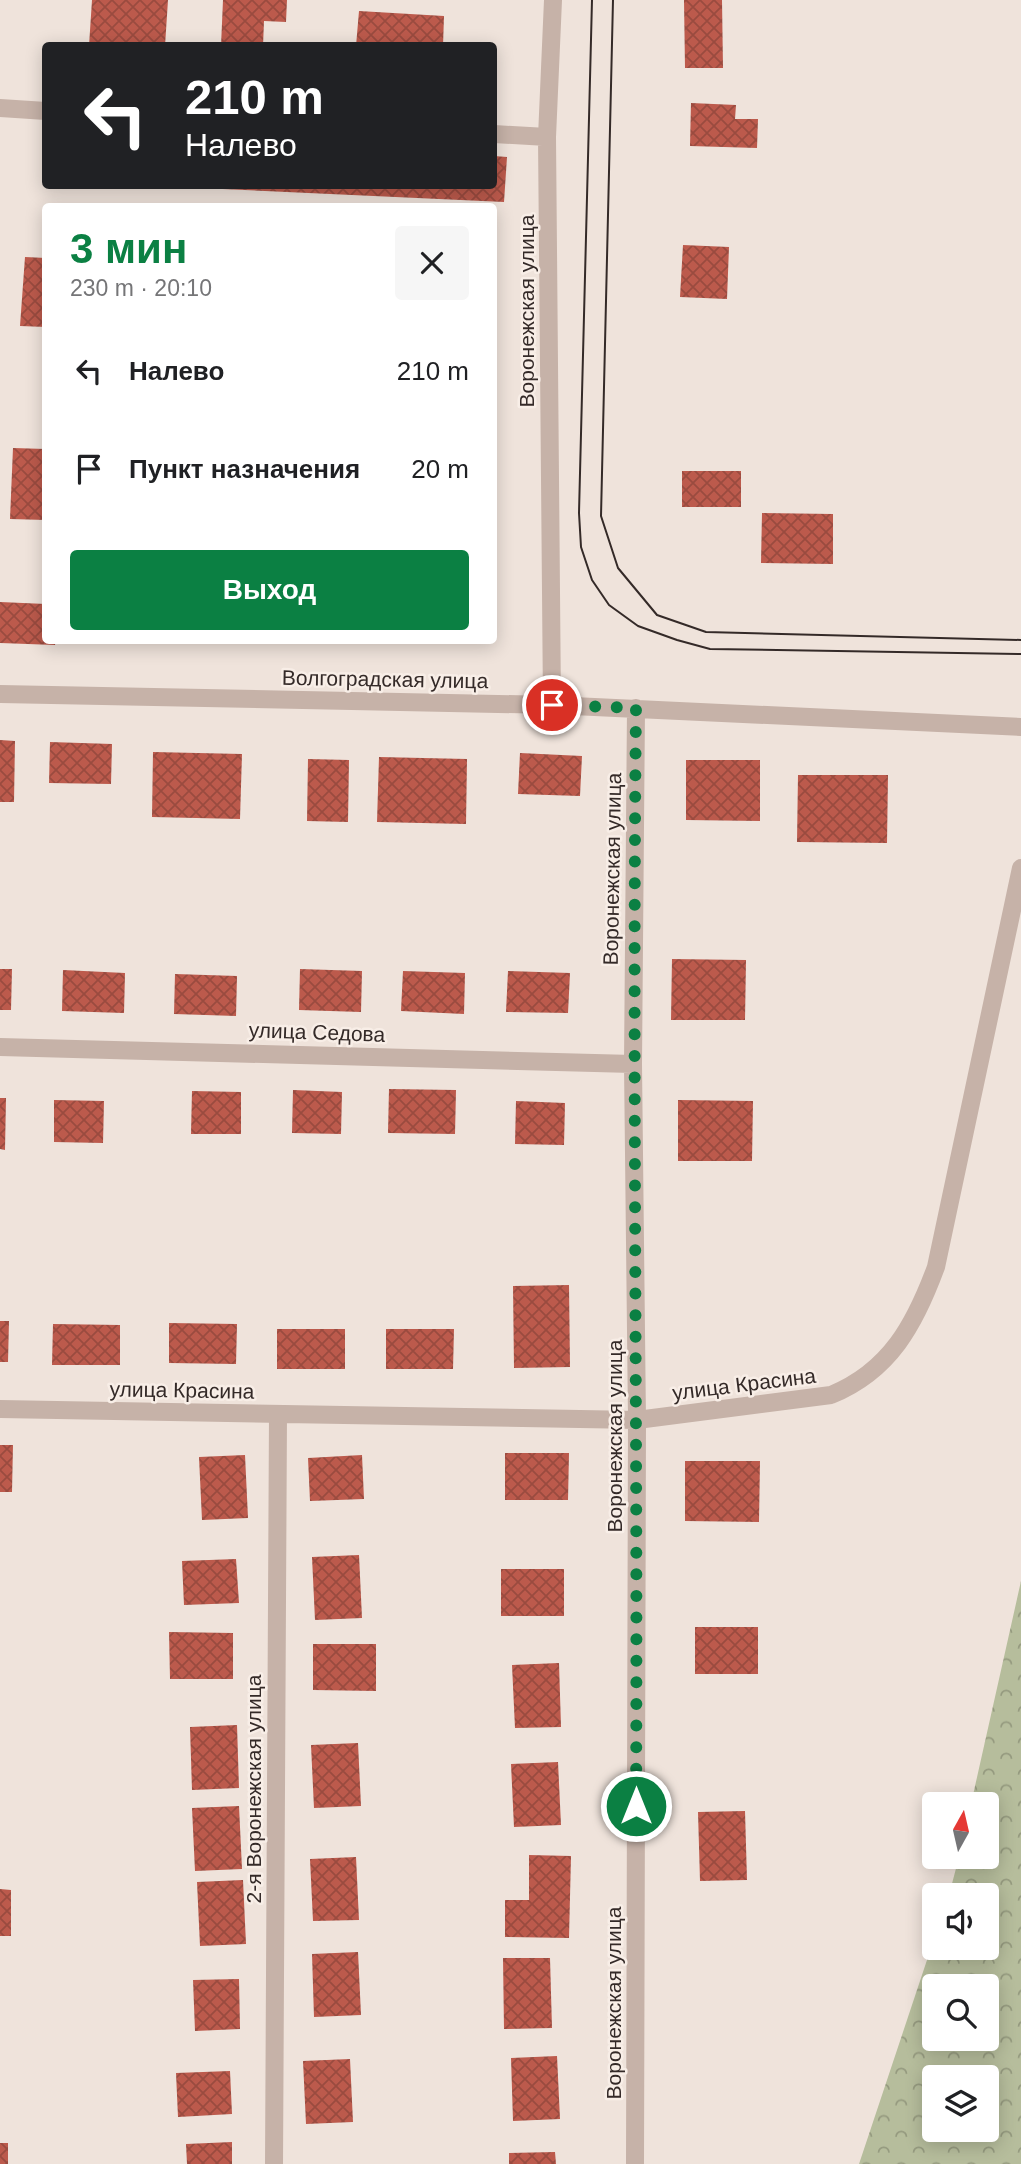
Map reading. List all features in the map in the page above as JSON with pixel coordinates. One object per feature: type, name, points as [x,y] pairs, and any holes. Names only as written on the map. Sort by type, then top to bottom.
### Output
[{"type":"street","name":"Воронежская улица","points":[[552,705],[547,137],[553,0]]},
{"type":"street","points":[[0,108],[42,111]]},
{"type":"street","points":[[497,134],[547,137]]},
{"type":"street","name":"Волгоградская улица","points":[[0,694],[552,705],[1021,727]]},
{"type":"street","name":"Воронежская улица","points":[[635,2164],[637,1420],[633,1064],[636,708]]},
{"type":"street","name":"улица Красина","points":[[0,1409],[637,1420],[831,1395],[853,1387],[872,1373],[889,1355],[911,1325],[936,1267],[1021,868]]},
{"type":"street","name":"улица Седова","points":[[0,1047],[633,1064]]},
{"type":"street","name":"2-я Воронежская улица","points":[[274,2164],[278,1414]]},
{"type":"green space","points":[[1021,1581],[1021,2164],[859,2164],[922,1975],[922,2051],[999,2051],[999,1974],[922,1974],[927,1960],[999,1960],[999,1883],[952,1883],[956,1869],[999,1869],[999,1792],[974,1792]]},
{"type":"building","points":[[92,0],[168,0],[165,42],[89,42]]},
{"type":"building","points":[[223,0],[287,0],[286,22],[264,21],[263,42],[221,42]]},
{"type":"building","points":[[684,0],[722,0],[723,68],[685,68]]},
{"type":"building","points":[[359,11],[444,16],[443,42],[356,42]]},
{"type":"building","points":[[691,103],[736,105],[735,119],[758,119],[757,148],[690,146]]},
{"type":"building","points":[[497,156],[507,157],[504,202],[222,189],[497,189]]},
{"type":"building","points":[[683,245],[729,247],[727,299],[680,297]]},
{"type":"building","points":[[25,257],[42,258],[42,327],[20,326]]},
{"type":"building","points":[[13,448],[42,449],[42,520],[10,519]]},
{"type":"building","points":[[682,471],[741,471],[741,507],[682,507]]},
{"type":"building","points":[[762,513],[833,514],[833,564],[761,563]]},
{"type":"building","points":[[0,602],[42,604],[42,644],[55,645],[0,643]]},
{"type":"building","points":[[0,740],[15,741],[14,802],[0,802]]},
{"type":"building","points":[[50,742],[112,744],[111,784],[49,783]]},
{"type":"building","points":[[153,752],[242,754],[240,819],[152,817]]},
{"type":"building","points":[[520,753],[582,756],[580,796],[518,794]]},
{"type":"building","points":[[379,757],[467,759],[466,824],[377,822]]},
{"type":"building","points":[[308,759],[349,760],[348,822],[307,821]]},
{"type":"building","points":[[686,760],[760,760],[760,821],[686,820]]},
{"type":"building","points":[[798,775],[888,775],[887,843],[797,842]]},
{"type":"building","points":[[672,959],[746,960],[745,1020],[671,1020]]},
{"type":"building","points":[[0,969],[12,969],[11,1010],[0,1010]]},
{"type":"building","points":[[300,969],[362,971],[361,1012],[299,1010]]},
{"type":"building","points":[[63,970],[125,973],[124,1013],[62,1011]]},
{"type":"building","points":[[403,971],[465,973],[464,1014],[401,1011]]},
{"type":"building","points":[[508,971],[570,973],[568,1013],[506,1012]]},
{"type":"building","points":[[175,974],[237,976],[236,1016],[174,1014]]},
{"type":"building","points":[[389,1089],[456,1090],[455,1134],[388,1133]]},
{"type":"building","points":[[293,1090],[342,1092],[341,1134],[292,1133]]},
{"type":"building","points":[[192,1091],[241,1092],[241,1134],[191,1134]]},
{"type":"building","points":[[0,1098],[6,1098],[5,1150],[0,1149]]},
{"type":"building","points":[[54,1100],[104,1101],[103,1143],[54,1142]]},
{"type":"building","points":[[678,1100],[753,1101],[752,1161],[678,1161]]},
{"type":"building","points":[[516,1101],[565,1103],[564,1145],[515,1144]]},
{"type":"building","points":[[569,1285],[570,1367],[514,1368],[513,1286]]},
{"type":"building","points":[[0,1321],[9,1321],[8,1362],[0,1362]]},
{"type":"building","points":[[169,1323],[237,1324],[236,1364],[169,1363]]},
{"type":"building","points":[[53,1324],[120,1325],[120,1365],[52,1365]]},
{"type":"building","points":[[277,1329],[345,1329],[345,1369],[277,1369]]},
{"type":"building","points":[[386,1329],[454,1329],[453,1369],[386,1369]]},
{"type":"building","points":[[0,1445],[13,1445],[12,1492],[0,1492]]},
{"type":"building","points":[[505,1453],[569,1453],[568,1500],[505,1500]]},
{"type":"building","points":[[245,1455],[248,1518],[202,1520],[199,1457]]},
{"type":"building","points":[[362,1455],[364,1499],[310,1501],[308,1458]]},
{"type":"building","points":[[685,1461],[760,1461],[759,1522],[685,1521]]},
{"type":"building","points":[[359,1555],[362,1618],[315,1620],[312,1557]]},
{"type":"building","points":[[236,1559],[239,1603],[184,1605],[182,1561]]},
{"type":"building","points":[[501,1569],[564,1569],[564,1616],[501,1616]]},
{"type":"building","points":[[695,1627],[758,1627],[758,1674],[695,1674]]},
{"type":"building","points":[[169,1632],[233,1633],[233,1679],[170,1679]]},
{"type":"building","points":[[313,1644],[376,1644],[376,1691],[313,1690]]},
{"type":"building","points":[[559,1663],[561,1727],[515,1728],[512,1665]]},
{"type":"building","points":[[237,1725],[239,1788],[192,1790],[190,1727]]},
{"type":"building","points":[[358,1743],[361,1806],[314,1808],[311,1745]]},
{"type":"building","points":[[558,1762],[561,1825],[514,1827],[511,1764]]},
{"type":"building","points":[[239,1806],[242,1869],[195,1871],[192,1808]]},
{"type":"building","points":[[745,1811],[747,1880],[700,1881],[698,1812]]},
{"type":"building","points":[[529,1855],[571,1856],[569,1938],[505,1937],[505,1900],[529,1900]]},
{"type":"building","points":[[356,1857],[359,1920],[313,1921],[310,1859]]},
{"type":"building","points":[[243,1880],[246,1944],[200,1946],[197,1882]]},
{"type":"building","points":[[0,1889],[11,1890],[11,1936],[0,1936]]},
{"type":"building","points":[[358,1952],[361,2015],[314,2017],[312,1954]]},
{"type":"building","points":[[503,1958],[550,1958],[552,2028],[504,2029]]},
{"type":"building","points":[[239,1979],[240,2029],[195,2031],[193,1980]]},
{"type":"building","points":[[557,2056],[560,2119],[513,2121],[511,2058]]},
{"type":"building","points":[[350,2059],[353,2122],[306,2124],[303,2061]]},
{"type":"building","points":[[230,2071],[232,2114],[178,2117],[176,2073]]},
{"type":"building","points":[[232,2142],[232,2164],[187,2164],[186,2144]]},
{"type":"building","points":[[0,2143],[8,2143],[8,2164],[0,2164]]},
{"type":"building","points":[[555,2152],[556,2164],[509,2164],[509,2153]]},
{"type":"tram line","points":[[592,0],[579,513],[581,547],[592,580],[609,605],[638,626],[710,649],[1021,654]]},
{"type":"tram line","points":[[613,0],[601,516],[618,568],[657,615],[706,632],[1021,640]]},
{"type":"route","points":[[552,705],[636,708],[633,1064],[637,1420],[636,1806]]}]
